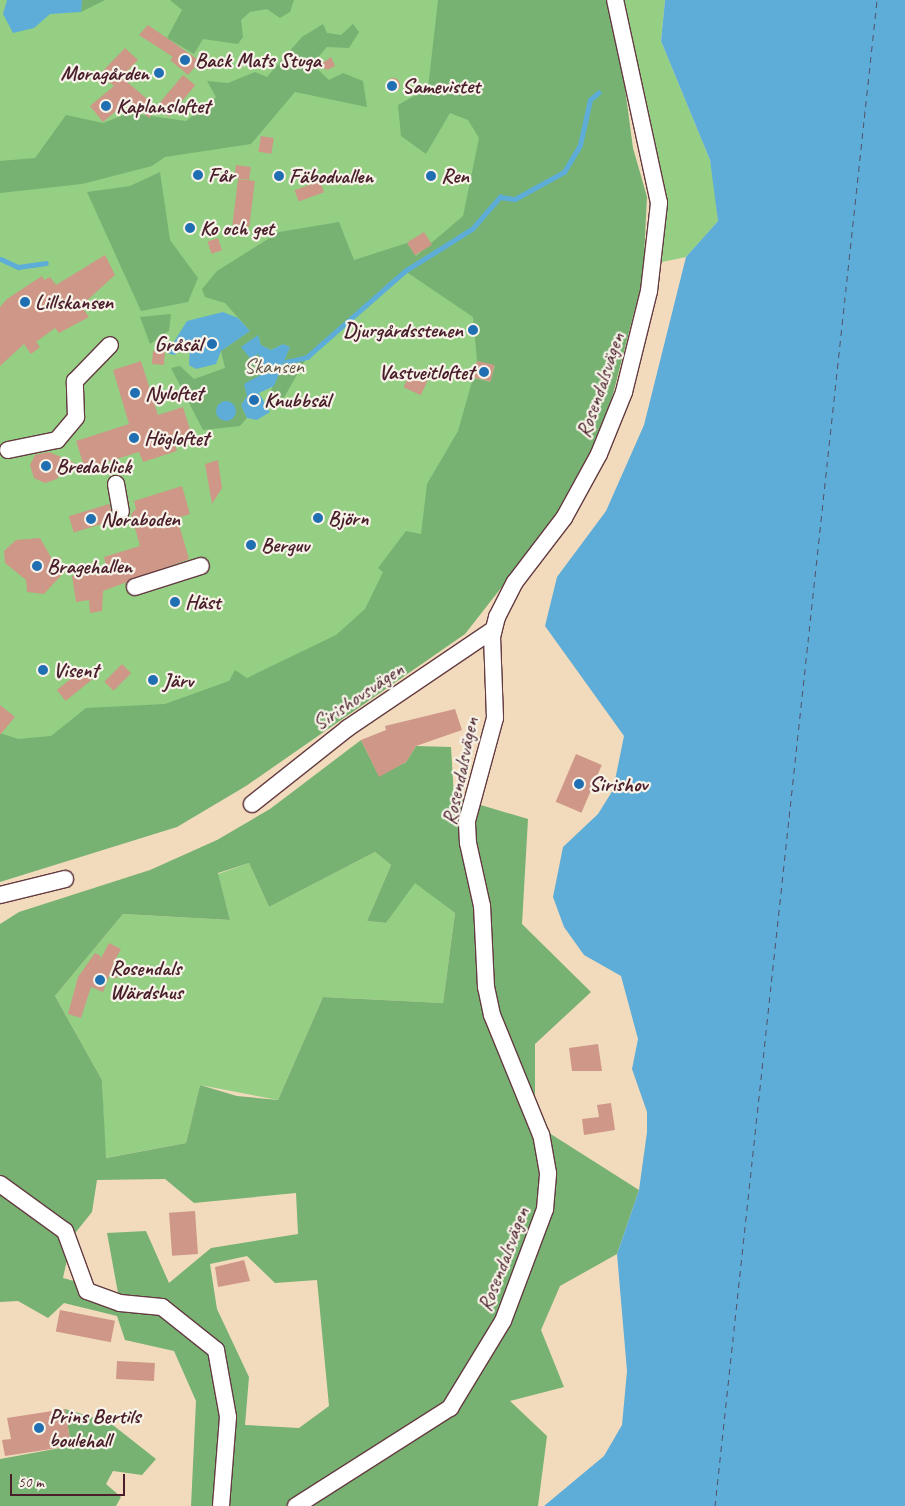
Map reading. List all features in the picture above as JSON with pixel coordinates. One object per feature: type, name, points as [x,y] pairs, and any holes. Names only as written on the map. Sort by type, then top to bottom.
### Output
[{"type":"street","name":"Rosendalsvägen","points":[[296,1506],[450,1408],[503,1321],[545,1209],[546,1155],[492,1016],[482,957],[482,906],[467,839],[470,806],[495,718],[493,630],[508,593],[564,518],[599,454],[624,392],[642,325],[660,203],[615,0]]},
{"type":"street","points":[[8,450],[57,440],[76,417],[75,381],[110,345]]},
{"type":"street","points":[[116,484],[121,512]]},
{"type":"street","points":[[135,586],[201,566]]},
{"type":"street","name":"Sirishovsvägen","points":[[252,804],[340,734],[493,630]]},
{"type":"street","points":[[0,895],[65,879]]},
{"type":"street","points":[[0,1184],[65,1231],[87,1291],[120,1303],[162,1307],[216,1350],[228,1417],[221,1506]]},
{"type":"green space","name":"Skansen","points":[[0,0],[558,0],[478,590],[0,845]]},
{"type":"green space","points":[[82,0],[105,0],[81,12]]},
{"type":"green space","points":[[170,0],[294,0],[290,12],[280,18],[267,9],[250,12],[241,20],[243,37],[238,44],[203,39],[194,54],[167,38],[182,10]]},
{"type":"green space","points":[[438,0],[608,0],[618,36],[633,148],[647,197],[643,278],[606,421],[559,514],[465,634],[246,786],[177,827],[0,882],[0,733],[18,739],[51,736],[86,708],[165,704],[229,681],[235,670],[247,678],[336,635],[365,609],[383,572],[378,568],[406,531],[421,534],[427,484],[458,431],[473,378],[490,382],[495,366],[477,361],[473,317],[405,271],[307,357],[277,410],[281,397],[271,390],[290,347],[283,344],[271,350],[261,345],[258,335],[262,374],[241,405],[247,418],[240,426],[203,430],[171,368],[180,366],[194,379],[225,368],[221,351],[250,331],[225,303],[205,297],[202,289],[217,271],[279,232],[339,222],[354,260],[407,243],[416,256],[463,216],[479,138],[468,120],[450,113],[426,154],[401,136],[398,105],[428,88]]},
{"type":"green space","points":[[623,0],[665,0],[661,41],[710,160],[715,189],[718,221],[686,257],[662,262],[663,209]]},
{"type":"green space","points":[[323,24],[327,33],[341,35],[353,24],[359,32],[349,48],[327,47],[312,64],[329,80],[343,73],[363,81],[367,107],[295,92],[251,144],[165,157],[152,166],[82,184],[0,193],[0,161],[35,158],[66,115],[103,123],[129,113],[186,121],[216,97],[207,81],[228,83],[255,72],[267,77],[302,37]]},
{"type":"green space","points":[[160,172],[170,240],[198,278],[188,302],[141,311],[87,192],[130,186]]},
{"type":"green space","points":[[171,314],[169,331],[150,344],[140,317]]},
{"type":"green space","points":[[361,740],[379,776],[406,762],[416,746],[451,747],[454,797],[528,819],[522,924],[591,992],[535,1044],[535,1124],[639,1190],[617,1254],[560,1286],[541,1330],[564,1387],[510,1401],[547,1436],[538,1506],[191,1506],[196,1401],[174,1351],[125,1340],[117,1316],[64,1303],[48,1318],[18,1301],[0,1302],[0,924],[19,912],[150,870],[217,840],[270,809]],"holes":[[[375,852],[391,865],[367,921],[386,923],[415,883],[455,913],[443,1003],[323,997],[278,1100],[237,1096],[200,1085],[186,1143],[106,1158],[102,1080],[55,996],[123,914],[230,920],[218,873],[249,863],[269,907]],[[165,1179],[194,1203],[296,1193],[298,1234],[211,1248],[169,1283],[146,1231],[107,1233],[118,1293],[63,1278],[72,1237],[92,1212],[97,1180]],[[247,1256],[275,1283],[317,1280],[329,1406],[299,1428],[245,1425],[249,1377],[217,1309],[210,1264]]]},
{"type":"green space","points":[[375,852],[391,865],[367,921],[386,923],[415,882],[455,913],[443,1003],[323,997],[278,1100],[200,1085],[186,1143],[105,1158],[102,1080],[55,996],[123,914],[230,920],[218,874],[249,863],[269,907]]},
{"type":"green space","points":[[65,1409],[109,1422],[156,1459],[142,1475],[113,1471],[106,1484],[121,1497],[116,1506],[0,1506],[0,1459],[71,1446]]},
{"type":"water","points":[[7,0],[82,0],[81,12],[50,14],[34,28],[13,33],[3,14]]},
{"type":"water","points":[[665,0],[905,0],[905,1506],[544,1506],[604,1456],[622,1425],[627,1371],[617,1254],[639,1190],[647,1132],[647,1112],[632,1069],[638,1039],[621,976],[584,955],[564,927],[553,897],[563,847],[598,814],[613,790],[624,736],[545,626],[557,577],[606,511],[644,425],[686,257],[718,221],[710,160],[661,41]]},
{"type":"water","points":[[223,312],[238,318],[250,331],[221,351],[216,364],[196,369],[189,365],[190,348],[179,347],[175,355],[167,353],[187,321]]},
{"type":"water","points":[[258,335],[261,345],[271,350],[283,344],[290,347],[274,386],[259,393],[270,412],[257,420],[247,418],[241,405],[247,396],[244,384],[262,374],[259,354],[250,358],[241,347]]},
{"type":"water","points":[[226,401],[233,404],[236,411],[233,418],[226,421],[219,418],[216,411],[219,404]]},
{"type":"building","points":[[148,25],[200,61],[188,75],[170,60],[173,57],[139,35]]},
{"type":"building","points":[[125,48],[138,60],[121,77],[158,108],[149,118],[129,100],[103,122],[90,106],[114,86],[100,74]]},
{"type":"building","points":[[331,57],[335,66],[327,70],[320,65]]},
{"type":"building","points":[[183,75],[195,85],[169,117],[157,106]]},
{"type":"building","points":[[390,78],[396,78],[400,85],[396,92],[390,92],[386,88],[386,82]]},
{"type":"building","points":[[261,136],[274,138],[271,154],[258,152]]},
{"type":"building","points":[[236,165],[251,167],[249,180],[234,178]]},
{"type":"building","points":[[238,179],[255,181],[249,227],[232,225]]},
{"type":"building","points":[[320,181],[324,192],[299,202],[295,190]]},
{"type":"building","points":[[424,232],[432,245],[415,255],[407,243]]},
{"type":"building","points":[[218,238],[222,250],[212,254],[208,241]]},
{"type":"building","points":[[105,255],[115,275],[81,306],[89,317],[59,333],[55,328],[36,342],[40,347],[31,354],[24,344],[0,366],[0,307],[7,299],[42,276],[44,280],[50,277],[56,285]]},
{"type":"building","points":[[153,351],[165,352],[164,365],[152,364]]},
{"type":"building","name":"Högloftet","points":[[141,361],[158,415],[183,407],[192,436],[174,441],[177,451],[143,462],[139,452],[85,469],[76,441],[129,424],[113,370]]},
{"type":"building","name":"Vastveitloftet","points":[[477,361],[495,365],[491,382],[473,378]]},
{"type":"building","points":[[412,369],[429,377],[421,395],[404,387]]},
{"type":"building","name":"Bredablick","points":[[49,452],[75,463],[62,467],[57,479],[45,483],[34,478],[30,465],[35,455]]},
{"type":"building","points":[[218,460],[222,488],[212,504],[205,464]]},
{"type":"building","points":[[182,486],[190,514],[177,518],[189,559],[103,591],[102,611],[90,613],[89,600],[76,602],[72,576],[106,566],[104,557],[140,546],[131,514],[136,509],[134,501]]},
{"type":"building","name":"Noraboden","points":[[109,504],[114,520],[74,533],[69,516]]},
{"type":"building","name":"Bragehallen","points":[[40,538],[52,559],[61,557],[61,564],[68,568],[44,594],[27,592],[26,580],[5,563],[4,551],[16,540]]},
{"type":"building","points":[[122,664],[131,673],[114,691],[104,682]]},
{"type":"building","points":[[84,668],[93,679],[66,701],[57,690]]},
{"type":"building","points":[[0,705],[15,717],[0,735]]},
{"type":"building","points":[[455,709],[462,730],[416,746],[406,762],[379,777],[361,740],[386,730],[385,726]]},
{"type":"building","name":"Sirishov","points":[[576,754],[602,765],[581,813],[556,802]]},
{"type":"building","name":"Rosendals Wärdshus","points":[[109,943],[121,949],[113,964],[120,968],[116,979],[109,976],[103,992],[91,987],[81,1018],[68,1014],[78,977],[95,953],[101,956],[99,962]]},
{"type":"building","points":[[598,1044],[602,1071],[572,1071],[569,1048]]},
{"type":"building","points":[[611,1103],[615,1130],[584,1135],[582,1119],[599,1117],[597,1105]]},
{"type":"building","points":[[195,1211],[198,1254],[172,1256],[169,1213]]},
{"type":"building","points":[[244,1260],[250,1281],[218,1287],[215,1267]]},
{"type":"building","points":[[60,1310],[115,1321],[111,1342],[56,1332]]},
{"type":"building","points":[[117,1361],[155,1363],[154,1381],[116,1379]]},
{"type":"building","name":"Prins Bertils boulehall","points":[[65,1409],[71,1446],[5,1456],[2,1440],[11,1439],[7,1418]]},
{"type":"waterway","points":[[286,362],[307,357],[405,271],[472,229],[500,197],[515,199],[564,172],[580,145],[590,100],[598,93]]},
{"type":"waterway","points":[[1,259],[18,267],[46,263]]},
{"type":"ferry route","points":[[715,1506],[877,0]]},
{"type":"place","name":"Back Mats Stuga","points":[[185,60]]},
{"type":"place","name":"Moragården","points":[[159,73]]},
{"type":"place","name":"Samevistet","points":[[392,86]]},
{"type":"place","name":"Kaplansloftet","points":[[106,106]]},
{"type":"place","name":"Får","points":[[198,175]]},
{"type":"place","name":"Fäbodvallen","points":[[279,176]]},
{"type":"place","name":"Ren","points":[[431,176]]},
{"type":"place","name":"Ko och get","points":[[190,228]]},
{"type":"place","name":"Lillskansen","points":[[25,302]]},
{"type":"place","name":"Djurgårdsstenen","points":[[473,330]]},
{"type":"place","name":"Gråsäl","points":[[212,344]]},
{"type":"place","name":"Vastveitloftet","points":[[484,372]]},
{"type":"place","name":"Nyloftet","points":[[135,393]]},
{"type":"place","name":"Knubbsäl","points":[[254,400]]},
{"type":"place","name":"Högloftet","points":[[134,438]]},
{"type":"place","name":"Bredablick","points":[[46,466]]},
{"type":"place","name":"Björn","points":[[318,518]]},
{"type":"place","name":"Noraboden","points":[[91,519]]},
{"type":"place","name":"Berguv","points":[[251,545]]},
{"type":"place","name":"Bragehallen","points":[[37,566]]},
{"type":"place","name":"Häst","points":[[175,602]]},
{"type":"place","name":"Visent","points":[[43,670]]},
{"type":"place","name":"Järv","points":[[153,680]]},
{"type":"place","name":"Sirishov","points":[[579,784]]},
{"type":"place","name":"Rosendals Wärdshus","points":[[100,980]]},
{"type":"place","name":"Prins Bertils boulehall","points":[[39,1428]]}]
